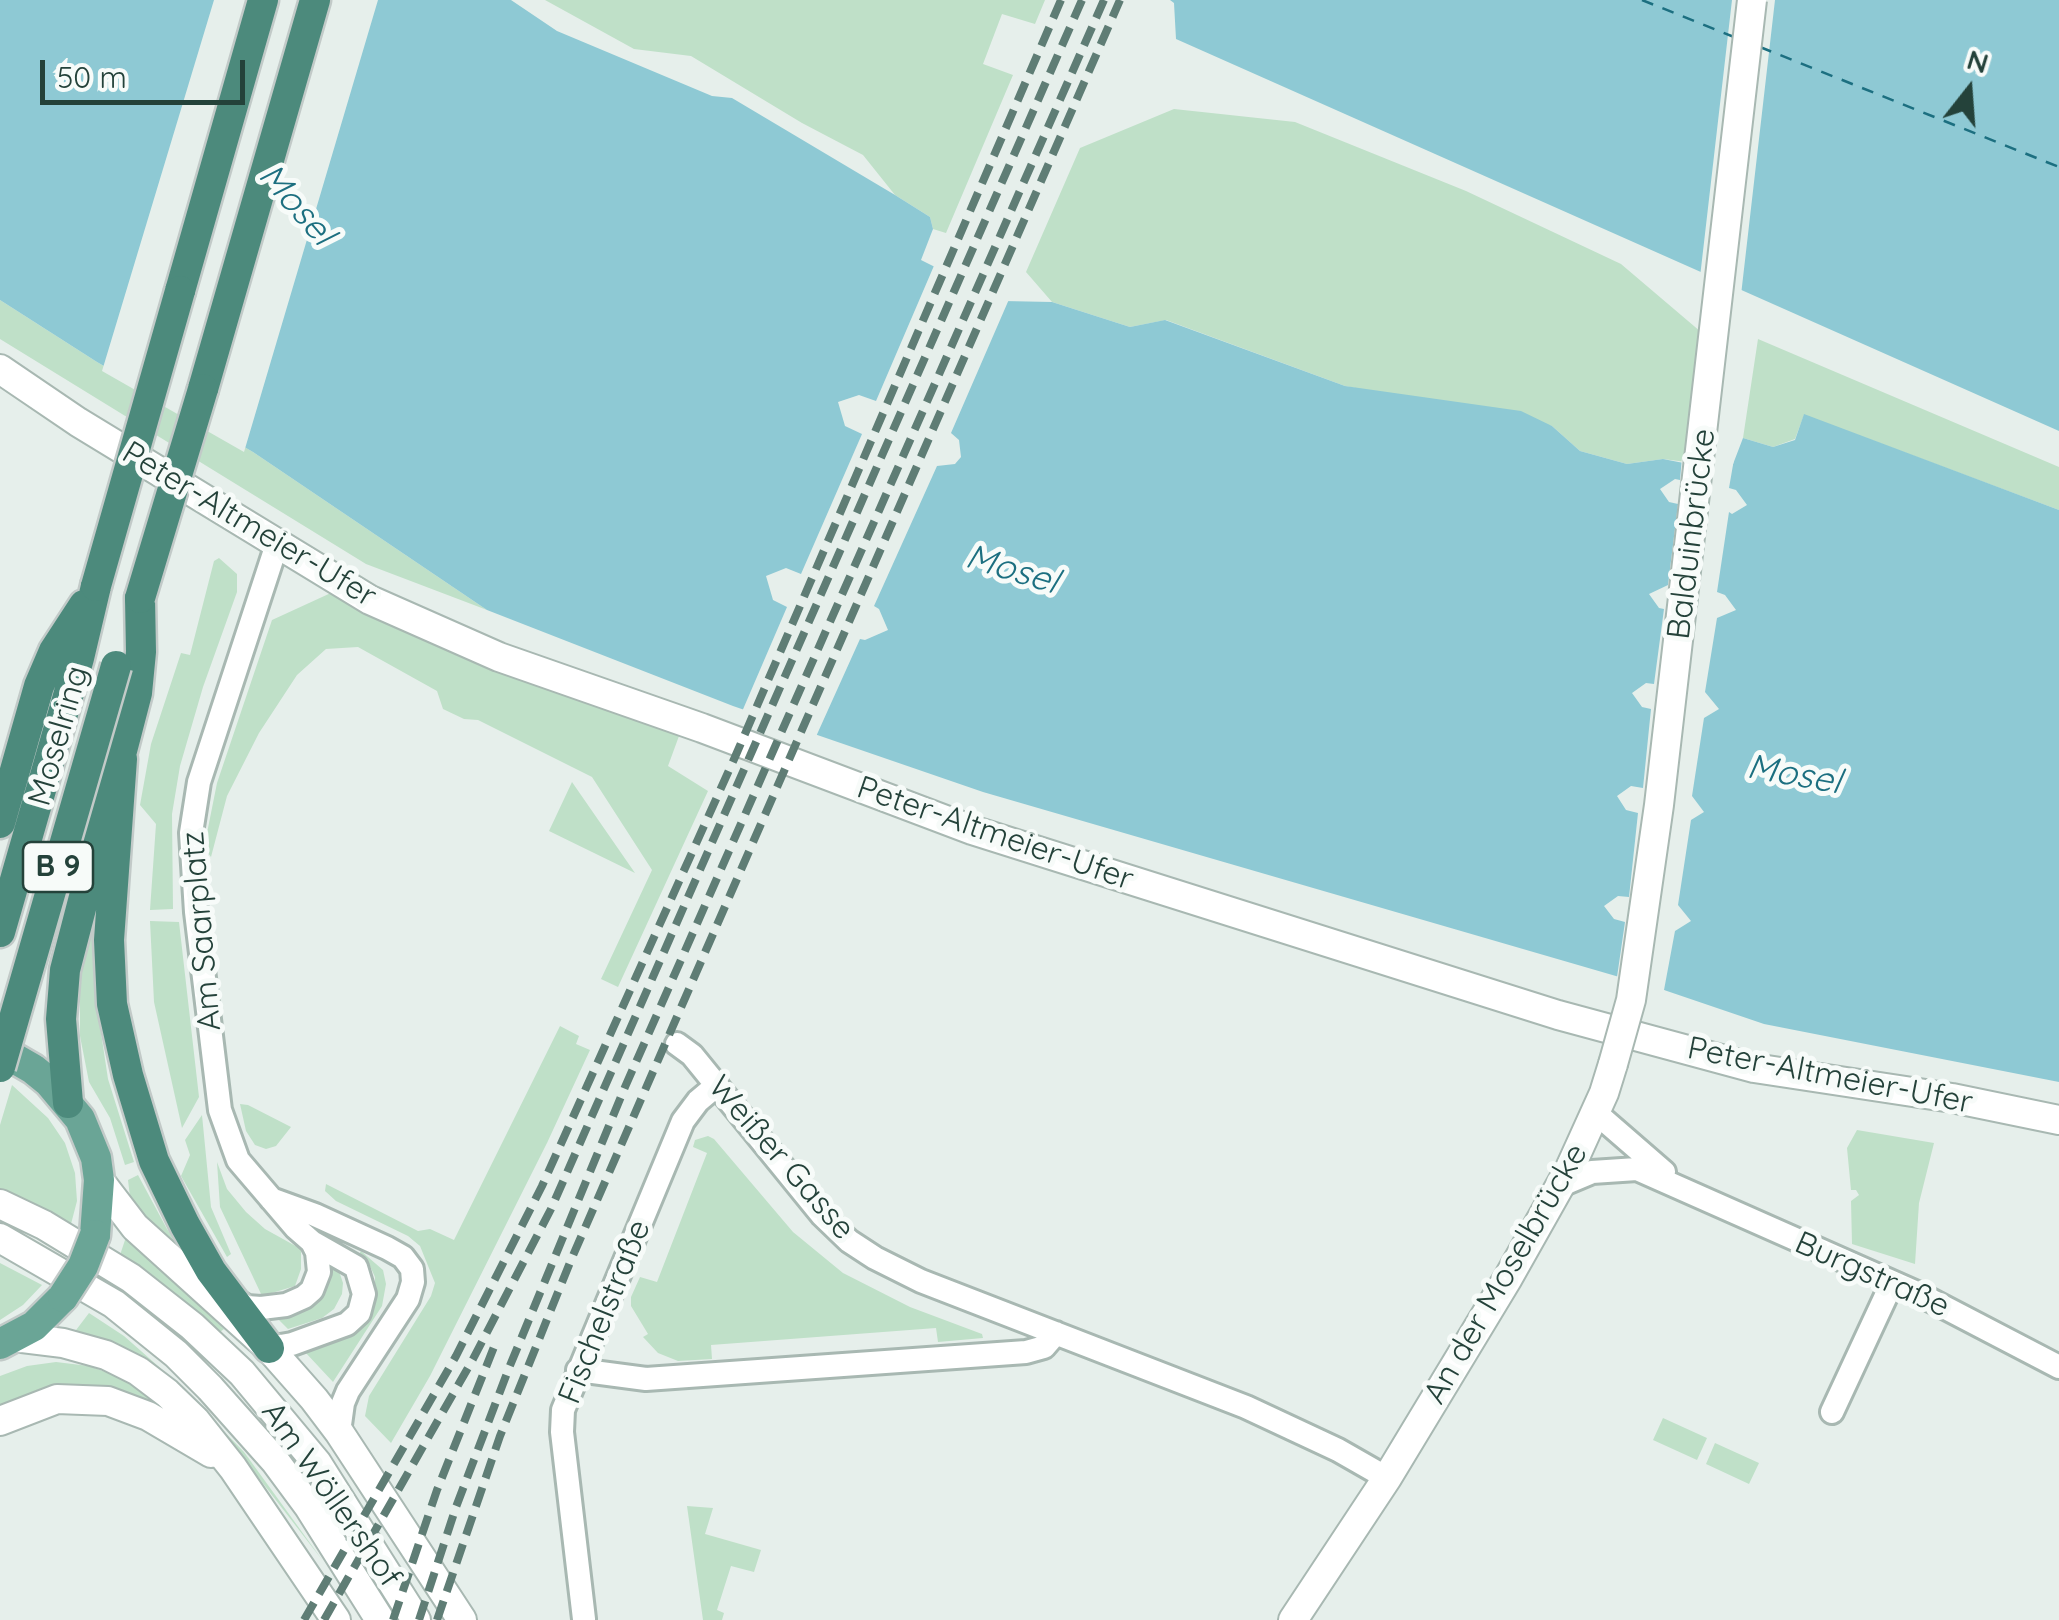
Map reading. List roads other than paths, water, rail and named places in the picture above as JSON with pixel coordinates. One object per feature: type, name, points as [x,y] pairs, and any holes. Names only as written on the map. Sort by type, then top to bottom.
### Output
[{"type":"highway","name":"B 9","points":[[96,586],[262,0]]},
{"type":"highway","name":"B 9","points":[[140,598],[316,0]]},
{"type":"highway","name":"Moselring","points":[[0,932],[96,586]]},
{"type":"highway","points":[[0,822],[46,667],[96,586]]},
{"type":"highway","name":"Moselring","points":[[0,1067],[116,666],[140,598]]},
{"type":"highway","points":[[68,1103],[61,1019],[65,970],[122,760],[140,674],[140,598]]},
{"type":"highway","points":[[122,760],[109,940],[116,1029],[139,1118],[162,1181],[211,1271],[268,1348]]},
{"type":"main road","points":[[0,1050],[34,1069],[68,1103],[88,1135],[99,1180],[99,1248],[63,1297],[34,1326],[7,1341]]},
{"type":"street","name":"Balduinbrücke","points":[[1613,1064],[1631,1000],[1659,805],[1698,494],[1752,0]]},
{"type":"street","name":"Peter-Altmeier-Ufer","points":[[0,369],[370,600],[499,657],[991,836],[1558,1015],[1736,1063],[1952,1098],[2059,1120]]},
{"type":"street","name":"Am Saarplatz","points":[[268,1348],[334,1330],[355,1319],[363,1304],[364,1285],[356,1267],[312,1242],[267,1198],[238,1160],[220,1110],[196,912],[191,833],[206,756],[277,544]]},
{"type":"street","name":"Weißer Gasse","points":[[677,1044],[692,1055],[822,1215],[849,1241],[906,1274],[1246,1407],[1387,1478]]},
{"type":"street","name":"An der Moselbrücke","points":[[1292,1620],[1387,1478],[1561,1184],[1596,1113],[1613,1064]]},
{"type":"street","name":"Fischelstraße","points":[[584,1619],[562,1432],[563,1410],[683,1122],[698,1100],[717,1085]]},
{"type":"street","name":"Burgstraße","points":[[1596,1113],[1683,1187]]},
{"type":"street","name":"Burgstraße","points":[[1561,1184],[1592,1172],[1636,1169],[1892,1282],[2059,1367]]},
{"type":"street","points":[[99,1180],[134,1227],[268,1348],[339,1432],[462,1620]]},
{"type":"street","points":[[267,1198],[314,1214],[387,1248],[403,1257],[412,1269],[408,1299],[343,1402],[339,1432]]},
{"type":"street","name":"Am Wöllershof","points":[[0,1204],[99,1248],[192,1326],[272,1405],[317,1463],[416,1620]]},
{"type":"street","name":"Am Wöllershof","points":[[0,1238],[86,1286],[136,1321],[210,1388],[308,1507],[380,1620]]},
{"type":"street","points":[[231,1298],[261,1308],[286,1305],[304,1297],[312,1290],[319,1272],[312,1242]]},
{"type":"street","points":[[1832,1412],[1892,1282]]},
{"type":"street","points":[[578,1370],[646,1379],[1026,1352],[1044,1347],[1056,1333]]},
{"type":"street","points":[[7,1341],[86,1348],[138,1370],[185,1409],[233,1468],[336,1620]]},
{"type":"street","points":[[0,1420],[57,1399],[108,1401],[166,1425],[233,1468]]},
{"type":"water","name":"Mosel","points":[[0,0],[511,0],[557,31],[712,96],[732,98],[895,195],[930,217],[933,229],[921,260],[1003,301],[1052,302],[1130,327],[1165,320],[1345,386],[1521,411],[1552,426],[1580,451],[1627,464],[1663,459],[1730,472],[1743,438],[1773,447],[1795,440],[1804,414],[2059,510],[2059,1082],[1764,1024],[1664,990],[983,792],[733,706],[487,610],[253,452],[97,362],[0,300]]},
{"type":"water","points":[[1170,0],[2059,0],[2059,431],[1176,39],[1174,3]]},
{"type":"railway","points":[[304,1620],[456,1356],[542,1186],[735,757],[1061,0]]},
{"type":"railway","points":[[324,1620],[473,1359],[551,1209],[1082,0]]},
{"type":"railway","points":[[419,1620],[456,1507],[509,1368],[625,1087],[1104,0]]},
{"type":"railway","points":[[437,1620],[500,1436],[571,1260],[1120,0]]},
{"type":"railway","points":[[393,1620],[437,1490],[496,1342]]}]
